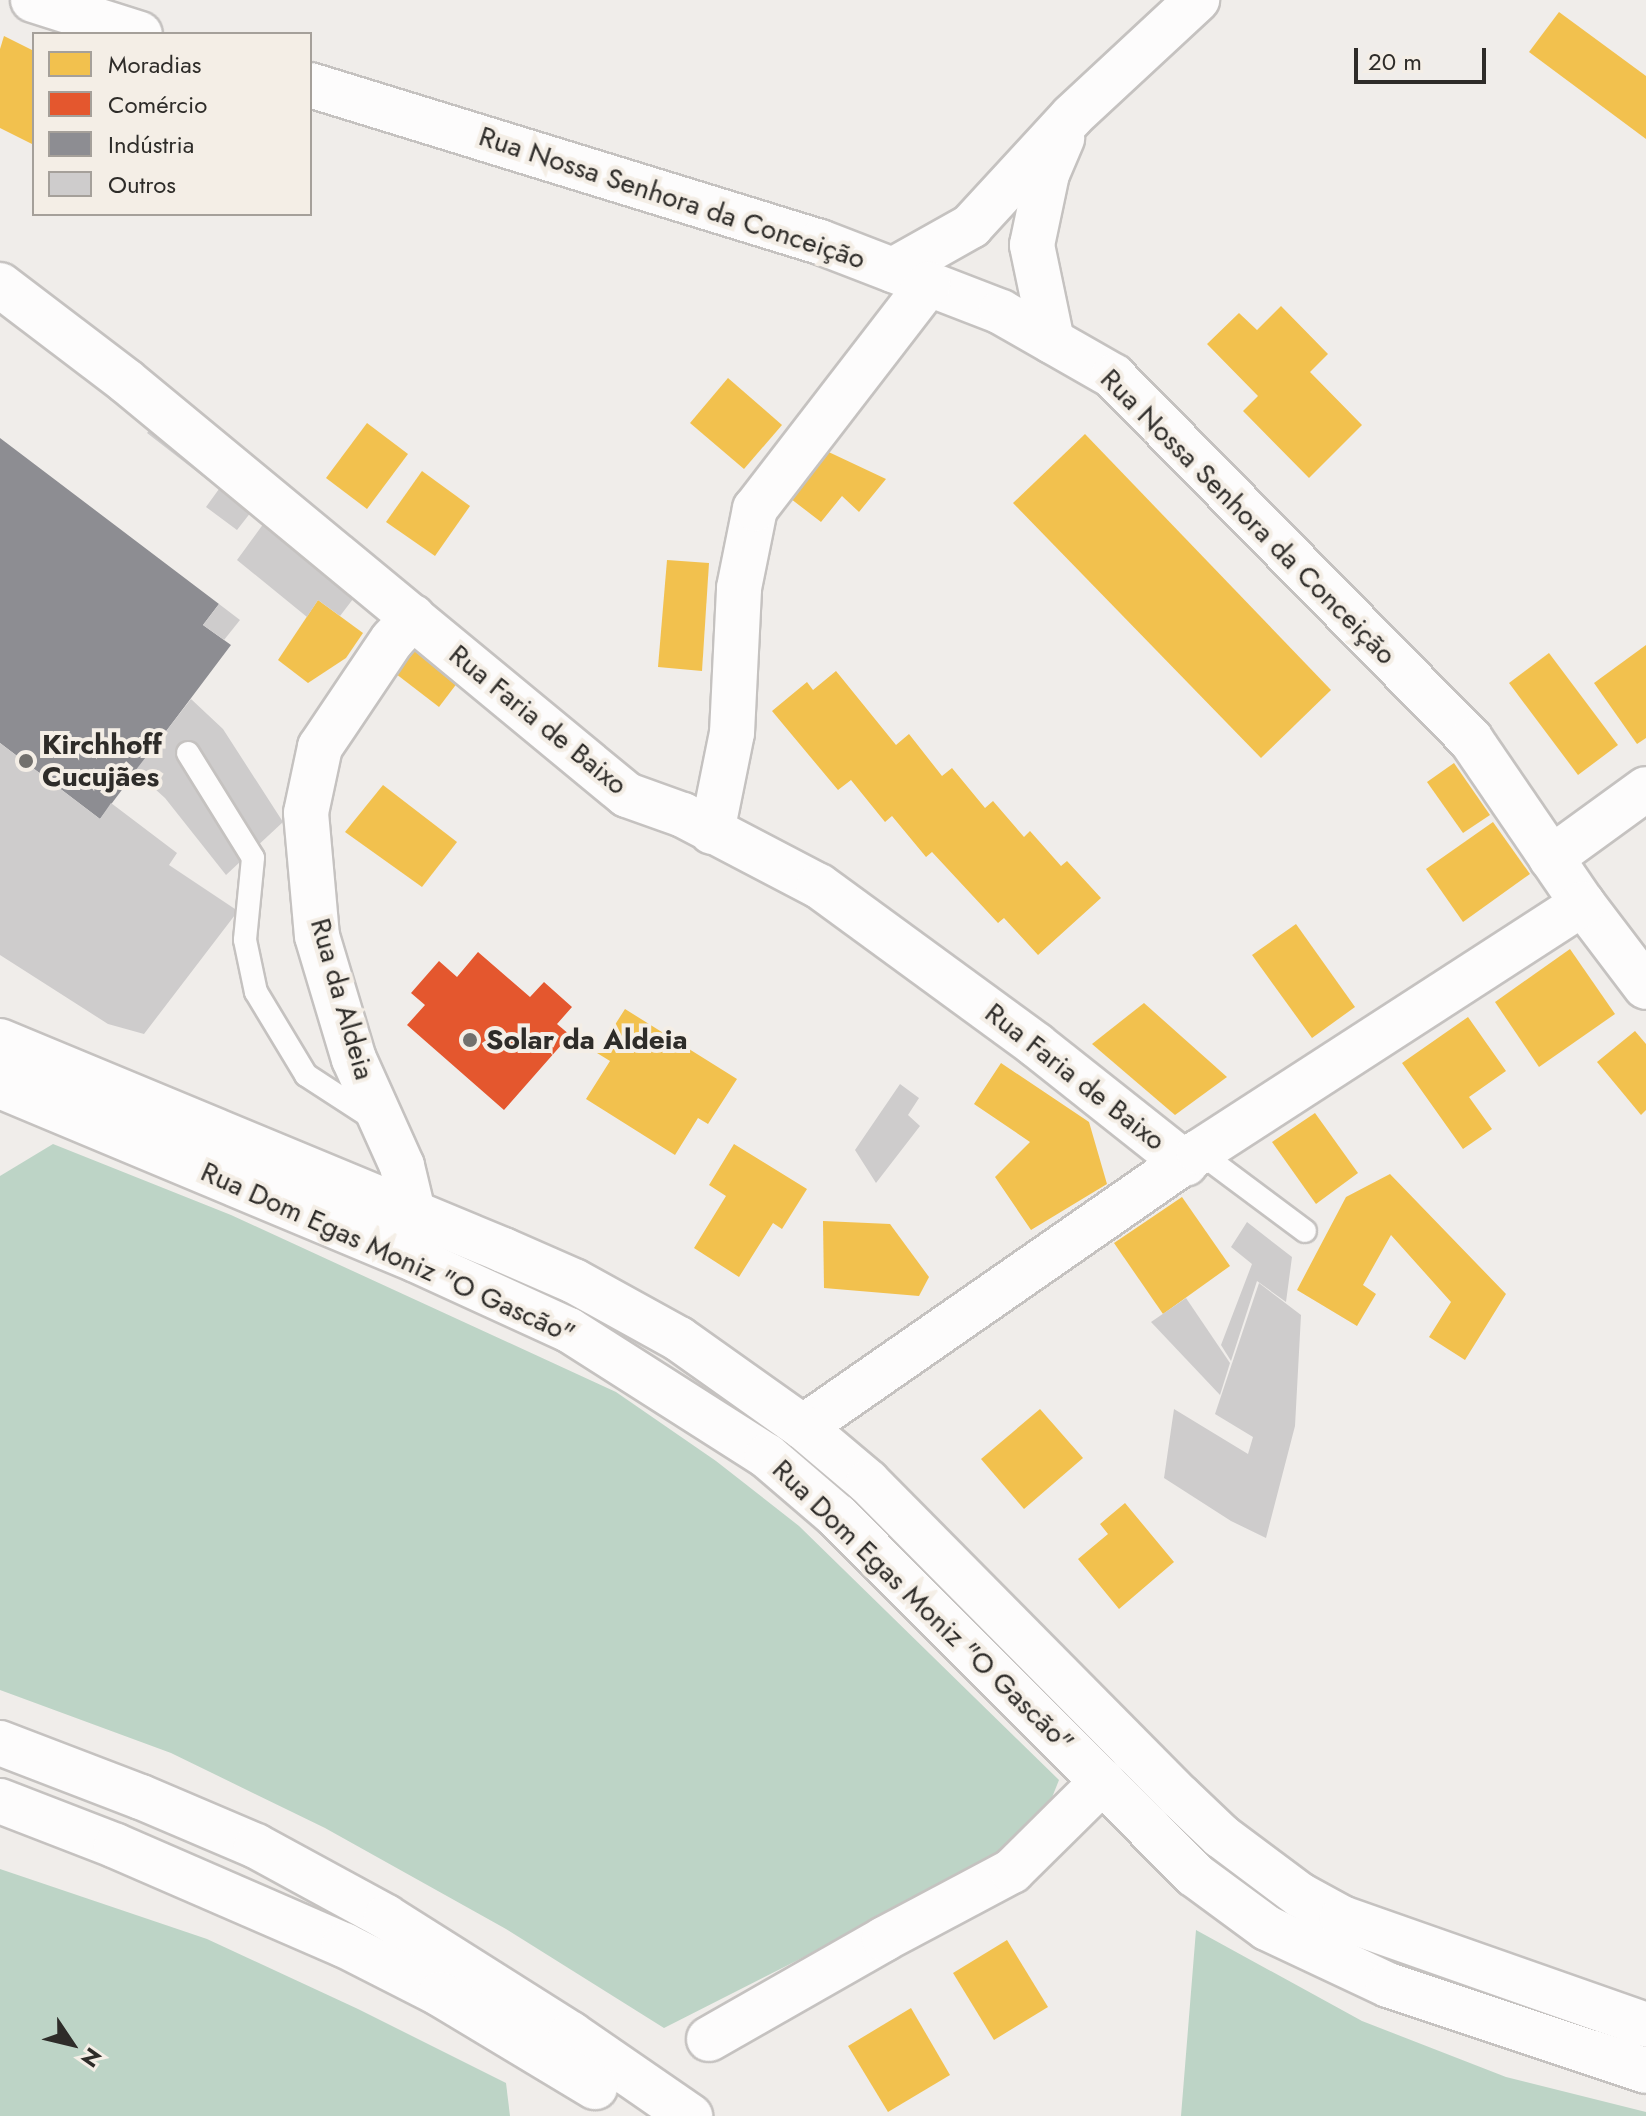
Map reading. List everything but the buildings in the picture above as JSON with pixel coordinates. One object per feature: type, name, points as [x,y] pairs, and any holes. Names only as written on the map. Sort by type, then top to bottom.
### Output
[{"type":"main road","points":[[33,0],[134,32]]},
{"type":"main road","points":[[712,832],[732,733],[739,588],[755,509],[910,277],[971,226],[1072,116],[1197,0]]},
{"type":"main road","name":"Rua Nossa Senhora da Conceição","points":[[312,86],[820,242],[1001,312],[1113,376],[1471,740],[1583,904],[1646,987]]},
{"type":"main road","points":[[1052,341],[1032,245],[1047,174],[1072,116]]},
{"type":"main road","name":"Rua Faria de Baixo","points":[[0,285],[126,381],[627,795],[683,815],[819,886],[1193,1158]]},
{"type":"main road","name":"Rua da Aldeia","points":[[413,617],[392,640],[320,747],[306,813],[317,936],[354,1059],[402,1166],[413,1212],[416,1260]]},
{"type":"main road","points":[[1551,858],[1646,789]]},
{"type":"main road","points":[[803,1427],[1193,1158],[1583,904]]},
{"type":"main road","name":"Rua Dom Egas Moniz \"O Gascão\"","points":[[0,1041],[574,1281],[679,1339],[803,1427],[868,1482],[1179,1796],[1221,1836],[1300,1895],[1342,1918],[1646,2025]]},
{"type":"main road","name":"Rua Dom Egas Moniz \"O Gascão\"","points":[[0,1086],[416,1260],[569,1330],[767,1456],[837,1516],[1195,1875],[1267,1928],[1388,1985],[1646,2071]]},
{"type":"main road","points":[[0,1743],[141,1797],[256,1846],[386,1917],[571,2034],[690,2116]]},
{"type":"main road","points":[[709,2039],[1012,1871],[1103,1781]]},
{"type":"main road","points":[[0,1801],[116,1846],[344,1945],[548,2056],[638,2116]]},
{"type":"lane","points":[[188,753],[253,858],[245,940],[256,992],[306,1075],[383,1125]]},
{"type":"lane","points":[[1193,1158],[1305,1231]]},
{"type":"green space","points":[[53,1144],[231,1215],[616,1392],[716,1461],[799,1526],[1059,1780],[1041,1825],[960,1878],[664,2028],[506,1929],[325,1828],[171,1753],[0,1690],[0,1176]]},
{"type":"green space","points":[[0,1869],[207,1939],[358,2009],[506,2083],[510,2116],[0,2116]]},
{"type":"green space","points":[[1196,1930],[1362,2021],[1506,2077],[1646,2112],[1646,2116],[1181,2116]]},
{"type":"place","name":"Kirchhoff Cucujães","points":[[26,761]]},
{"type":"place","name":"Solar da Aldeia","points":[[470,1040]]}]
